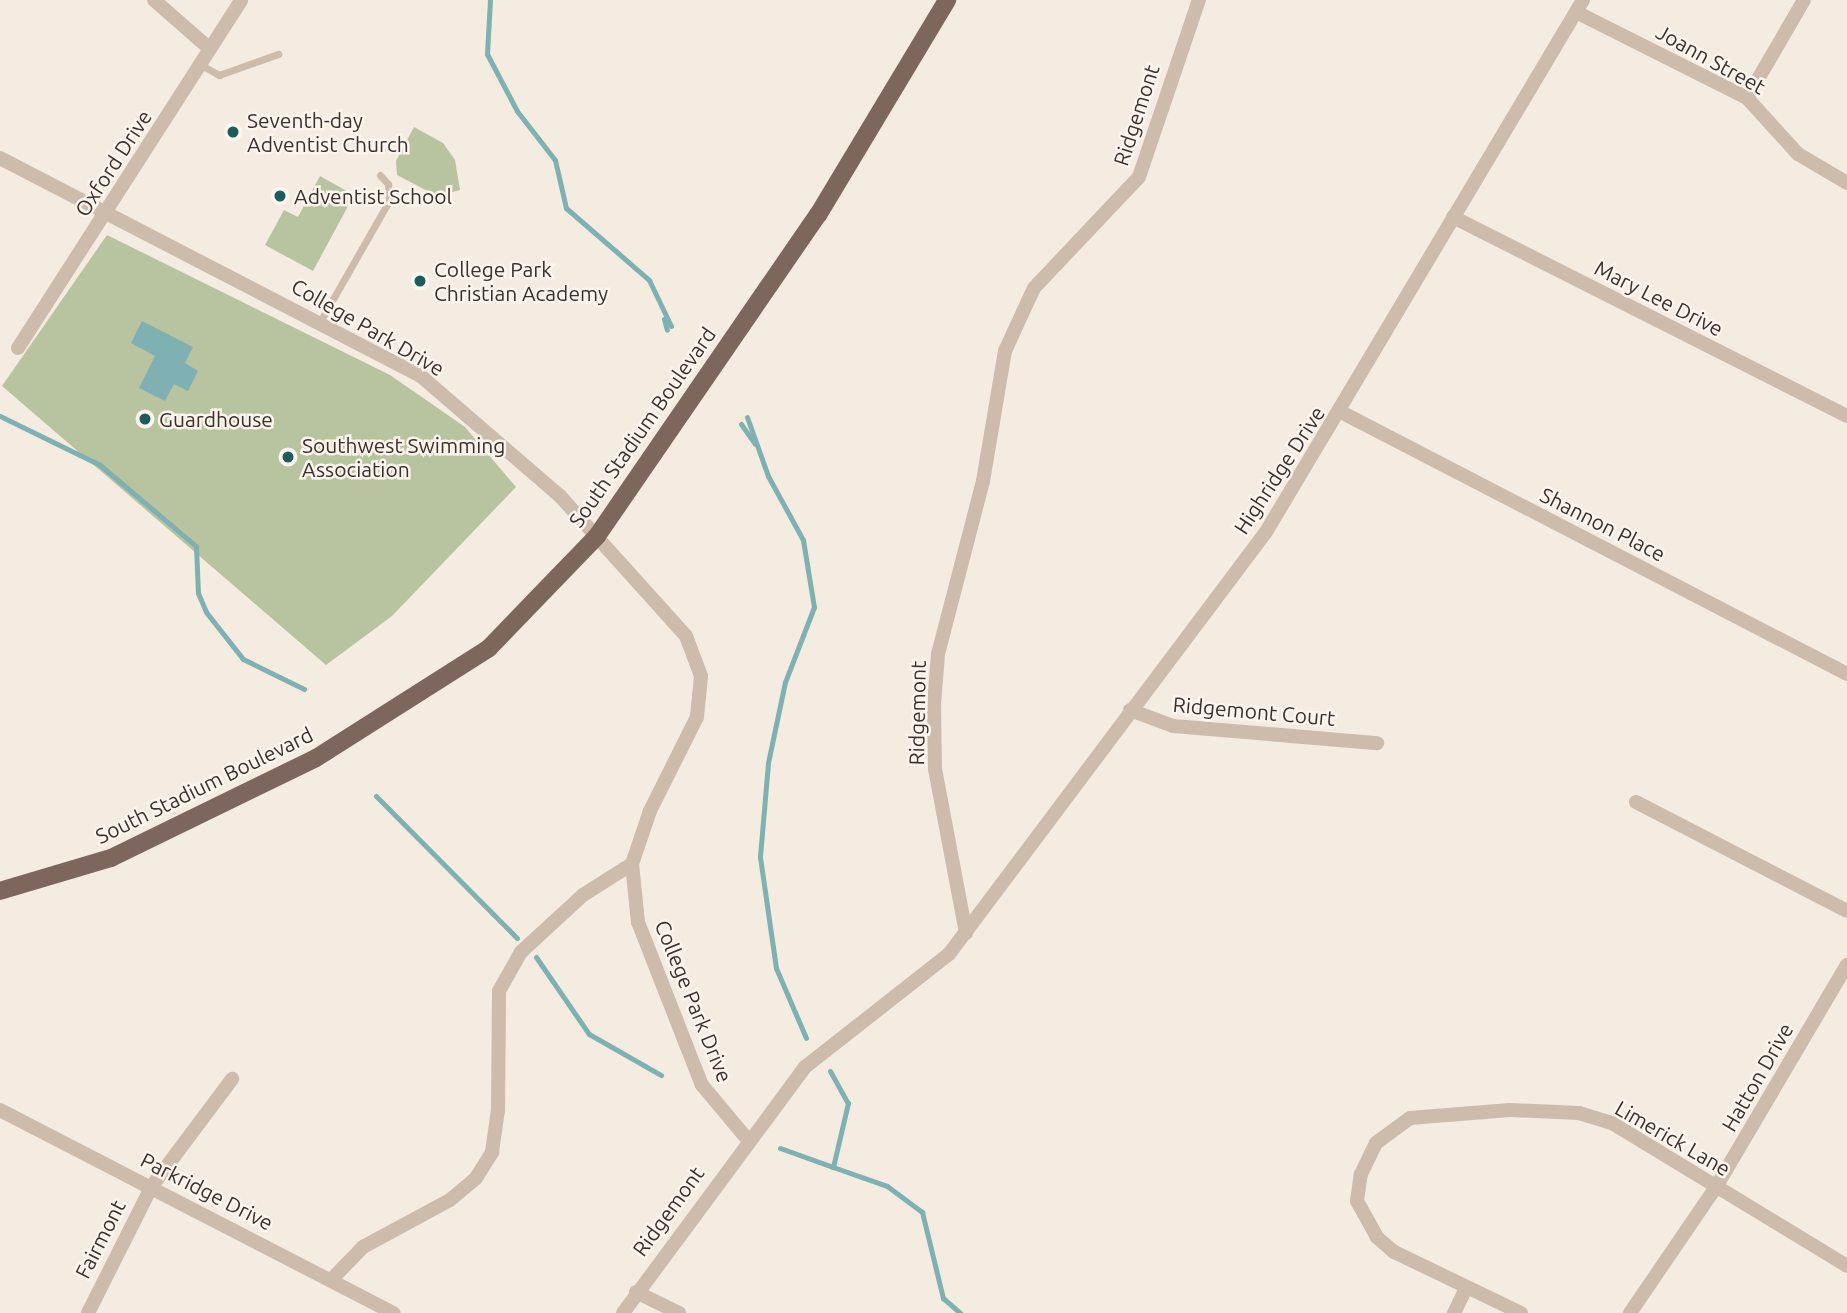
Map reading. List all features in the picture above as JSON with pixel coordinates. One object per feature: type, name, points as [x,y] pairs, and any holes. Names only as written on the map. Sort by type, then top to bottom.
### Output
[{"type":"main road","name":"South Stadium Boulevard","points":[[0,891],[111,858],[316,758],[489,648],[597,536],[818,215],[947,0]]},
{"type":"street","points":[[154,0],[210,49]]},
{"type":"street","name":"Oxford Drive","points":[[18,348],[241,0]]},
{"type":"street","name":"Ridgemont","points":[[623,1313],[748,1140],[830,1042],[948,954],[966,933],[936,769],[934,704],[939,654],[983,481],[1005,351],[1034,288],[1139,177],[1199,0]]},
{"type":"street","points":[[1747,97],[1804,0]]},
{"type":"street","name":"Highridge Drive","points":[[966,933],[1130,710],[1266,532],[1341,412],[1453,217],[1580,6]]},
{"type":"street","name":"Joann Street","points":[[1580,6],[1747,97],[1798,154],[1847,183]]},
{"type":"street","name":"College Park Drive","points":[[0,158],[321,320],[422,377],[597,536],[686,636],[701,676],[696,717],[650,811],[632,864],[638,922],[702,1085],[748,1140]]},
{"type":"street","name":"Mary Lee Drive","points":[[1453,217],[1847,416]]},
{"type":"street","name":"Shannon Place","points":[[1341,412],[1847,674]]},
{"type":"street","name":"Ridgemont Court","points":[[1130,710],[1173,726],[1377,743]]},
{"type":"street","points":[[1636,802],[1847,911]]},
{"type":"street","points":[[332,1279],[363,1247],[450,1200],[476,1178],[492,1152],[498,1110],[499,991],[522,951],[583,895],[632,864]]},
{"type":"street","name":"Hatton Drive","points":[[1630,1313],[1716,1187],[1847,964]]},
{"type":"street","name":"Fairmont","points":[[88,1313],[152,1186],[232,1079]]},
{"type":"street","name":"Parkridge Drive","points":[[0,1110],[394,1313]]},
{"type":"street","name":"Limerick Lane","points":[[1465,1290],[1377,1237],[1357,1202],[1361,1174],[1376,1143],[1410,1118],[1510,1110],[1579,1113],[1612,1123],[1847,1266]]},
{"type":"street","points":[[1454,1313],[1465,1290],[1521,1313]]},
{"type":"street","points":[[636,1292],[679,1313]]},
{"type":"lane","points":[[201,65],[219,75],[278,54]]},
{"type":"lane","points":[[321,320],[389,201],[388,184],[380,175]]},
{"type":"green space","points":[[414,127],[443,143],[455,160],[460,190],[437,196],[397,175],[396,161]]},
{"type":"green space","points":[[320,176],[354,195],[313,271],[265,245],[284,210],[298,217]]},
{"type":"green space","name":"Southwest Swimming Association","points":[[107,235],[390,375],[465,427],[516,487],[392,616],[326,665],[2,386]]},
{"type":"water","points":[[142,321],[193,347],[185,363],[198,371],[188,391],[174,384],[165,401],[139,388],[155,356],[131,343]]},
{"type":"waterway","points":[[490,0],[487,54],[517,111],[555,160],[566,208],[649,280],[671,326]]},
{"type":"waterway","points":[[664,319],[667,330]]},
{"type":"waterway","points":[[0,416],[100,465],[196,546],[198,593],[206,612],[243,659],[304,689]]},
{"type":"waterway","points":[[747,417],[768,476],[803,540],[814,607],[785,682],[768,763],[760,857],[776,968],[806,1038]]},
{"type":"waterway","points":[[741,424],[755,444]]},
{"type":"waterway","points":[[376,796],[517,938]]},
{"type":"waterway","points":[[536,957],[589,1034],[661,1075]]},
{"type":"waterway","points":[[830,1071],[848,1103],[833,1167],[887,1186],[922,1212],[943,1298],[960,1313]]},
{"type":"waterway","points":[[780,1148],[833,1167]]},
{"type":"place","name":"Seventh-day Adventist Church","points":[[233,132]]},
{"type":"place","name":"Adventist School","points":[[280,196]]},
{"type":"place","name":"College Park Christian Academy","points":[[420,281]]},
{"type":"place","name":"Guardhouse","points":[[145,419]]},
{"type":"place","name":"Southwest Swimming Association","points":[[288,457]]}]
